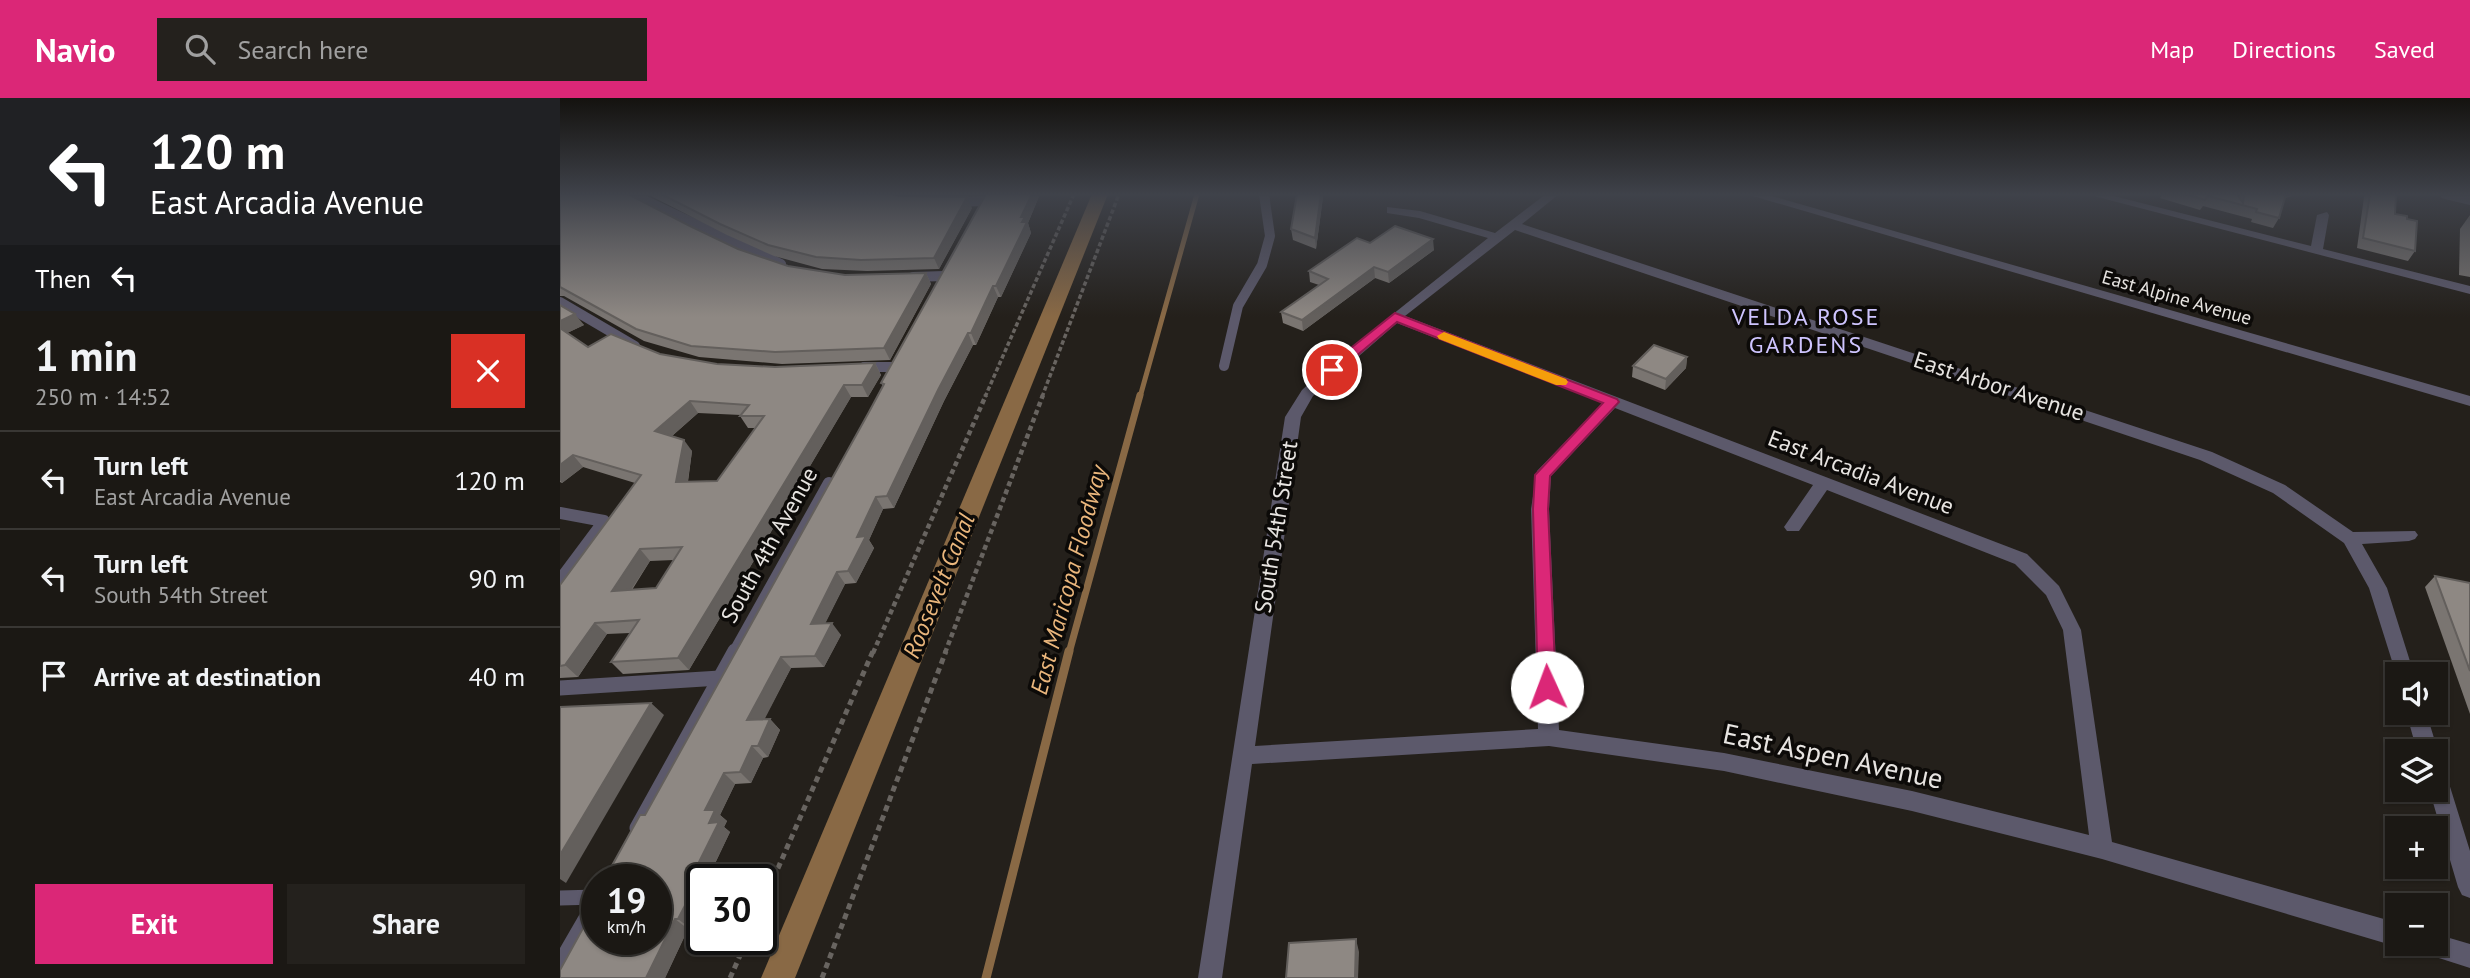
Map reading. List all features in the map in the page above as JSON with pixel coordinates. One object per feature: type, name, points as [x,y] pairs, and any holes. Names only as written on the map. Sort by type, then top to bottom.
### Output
[{"type":"street","points":[[1490,235],[1497,237]]},
{"type":"street","name":"South 54th Street","points":[[1210,978],[1293,417],[1307,393],[1395,317],[1500,235]]},
{"type":"street","name":"East Arbor Avenue","points":[[1543,235],[2206,456],[2279,489],[2350,539],[2378,588],[2400,662]]},
{"type":"street","name":"East Alpine Avenue","points":[[1894,235],[2470,401]]},
{"type":"street","points":[[2257,235],[2470,290]]},
{"type":"street","points":[[2316,251],[2319,235]]},
{"type":"street","name":"East Arcadia Avenue","points":[[1395,317],[2021,559],[2053,591],[2072,629],[2102,849]]},
{"type":"street","points":[[1549,737],[1541,509],[1543,475],[1612,402]]},
{"type":"street","points":[[1793,527],[1823,483]]},
{"type":"street","points":[[2350,539],[2409,535]]},
{"type":"street","name":"East Aspen Avenue","points":[[1242,756],[1549,737],[1724,762],[1912,801],[2102,849],[2385,931]]},
{"type":"street","points":[[2444,802],[2470,887]]},
{"type":"street","points":[[2448,950],[2470,956]]},
{"type":"lane","points":[[717,235],[792,268]]},
{"type":"lane","points":[[1224,366],[1238,306],[1262,265],[1270,235]]},
{"type":"lane","points":[[904,277],[944,276]]},
{"type":"lane","points":[[560,302],[646,350]]},
{"type":"lane","points":[[853,368],[894,367]]},
{"type":"lane","name":"South 4th Avenue","points":[[627,845],[834,475]]},
{"type":"lane","points":[[560,513],[604,521],[560,580]]},
{"type":"lane","points":[[560,688],[720,678]]},
{"type":"lane","points":[[560,898],[581,898]]},
{"type":"lane","points":[[560,963],[581,926]]},
{"type":"path","points":[[777,871],[1056,235]]},
{"type":"path","points":[[822,978],[1103,235]]},
{"type":"path","points":[[730,978],[740,955]]},
{"type":"building","points":[[560,235],[709,235],[738,249],[788,266],[845,275],[926,273],[884,348],[775,352],[691,346],[636,329],[560,287]]},
{"type":"building","points":[[745,235],[946,235],[934,258],[861,260],[816,257],[768,245]]},
{"type":"building","points":[[963,235],[1021,235],[971,333],[968,333],[938,390],[887,496],[876,497],[857,537],[866,536],[848,571],[837,572],[811,624],[832,623],[815,656],[781,657],[747,720],[770,719],[758,746],[752,746],[740,772],[724,773],[705,810],[715,810],[709,823],[719,822],[698,864],[686,864],[686,904],[672,925],[672,864],[613,864],[640,815],[645,815],[884,384],[881,383]]},
{"type":"building","points":[[1382,235],[1422,235],[1433,239],[1388,272],[1374,267],[1302,320],[1281,312],[1328,279],[1309,271],[1357,238],[1370,243]]},
{"type":"building","points":[[2363,235],[2416,235],[2415,251],[2363,238]]},
{"type":"building","points":[[560,305],[575,314],[560,321]]},
{"type":"building","points":[[560,328],[588,347],[611,334],[660,354],[717,364],[775,367],[875,363],[862,385],[844,385],[678,658],[611,662],[639,620],[595,623],[565,665],[560,666],[560,585],[641,475],[573,455],[560,465]],"holes":[[[690,401],[749,405],[740,416],[764,416],[717,481],[676,482],[684,440],[655,431]],[[682,547],[656,588],[612,591],[640,549]]]},
{"type":"building","points":[[1654,345],[1687,357],[1666,379],[1633,366]]},
{"type":"building","points":[[2435,576],[2470,583],[2470,671]]},
{"type":"building","points":[[651,703],[560,855],[560,707]]},
{"type":"building","points":[[581,932],[581,955],[657,955],[646,978],[560,978],[560,970]]},
{"type":"building","points":[[1356,939],[1355,978],[1286,978],[1289,943]]},
{"type":"waterway","name":"Roosevelt Canal","points":[[778,978],[1083,235]]},
{"type":"waterway","name":"East Maricopa Floodway","points":[[1140,397],[1185,235]]},
{"type":"waterway","name":"East Maricopa Floodway","points":[[1069,653],[1140,395]]},
{"type":"waterway","name":"East Maricopa Floodway","points":[[986,978],[1069,651]]},
{"type":"slow traffic","points":[[1444,336],[1561,382]]},
{"type":"district","name":"VELDA ROSE GARDENS","points":[[1806,331]]},
{"type":"route","points":[[1332,370],[1395,317],[1612,402],[1543,475],[1541,509],[1547,687]]}]
